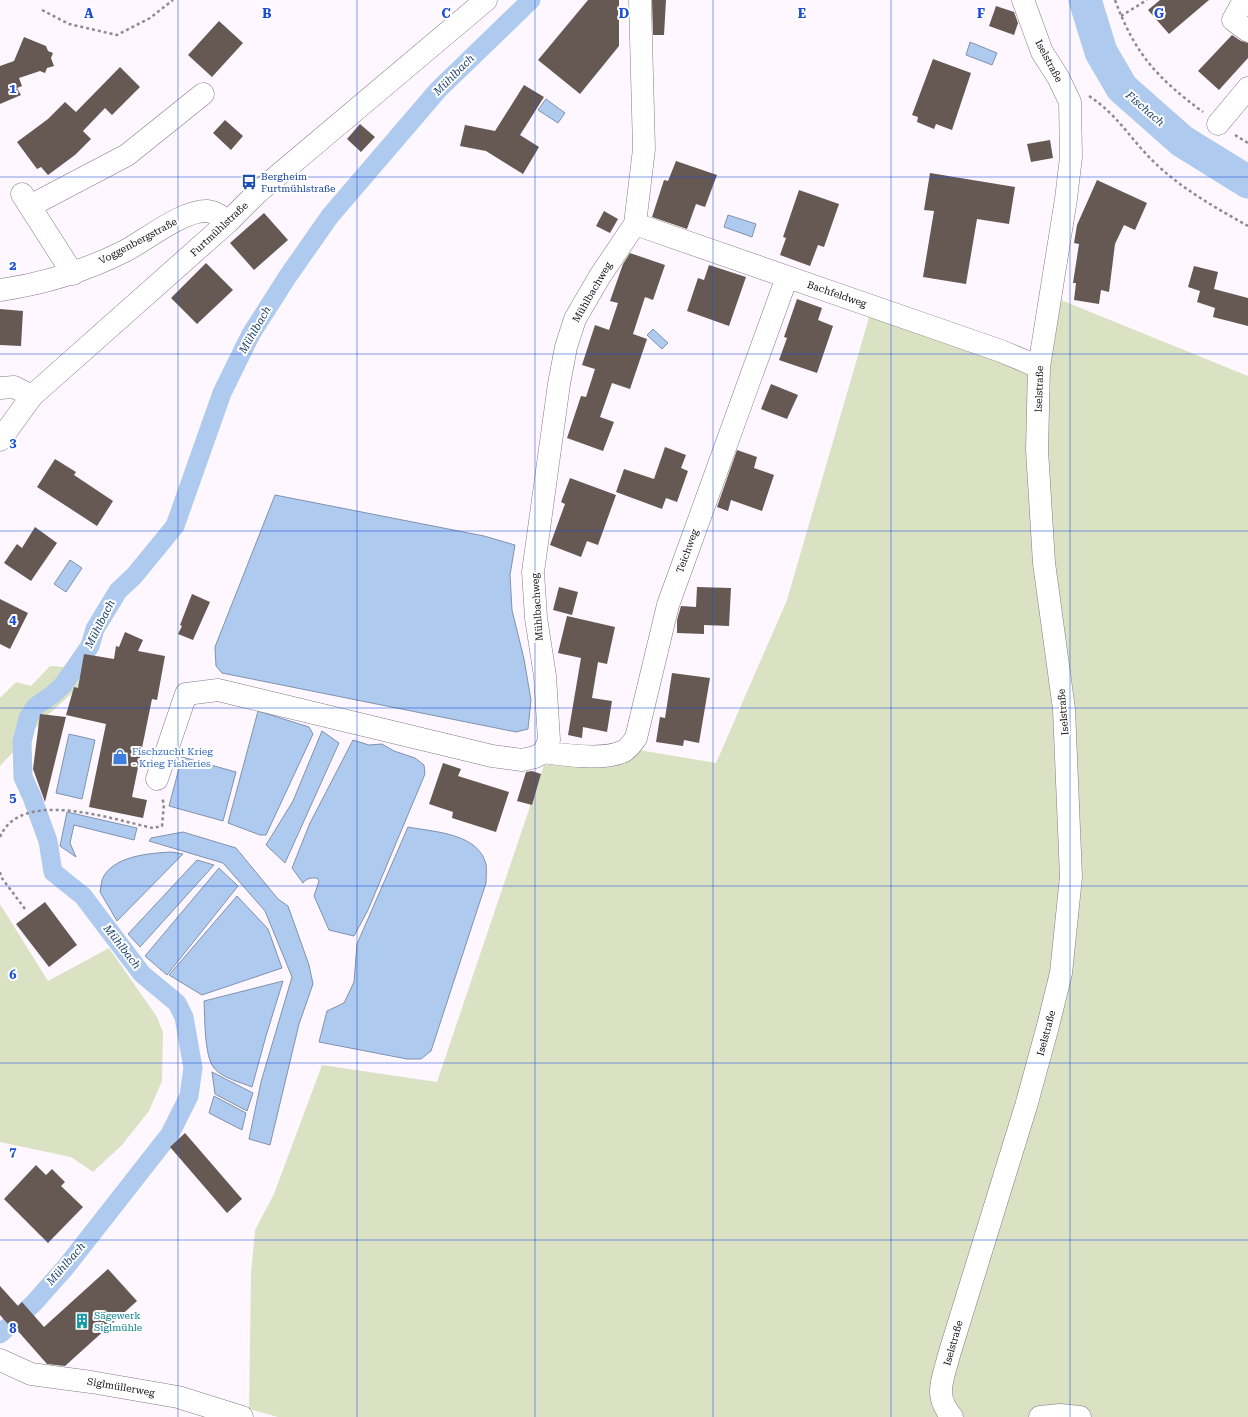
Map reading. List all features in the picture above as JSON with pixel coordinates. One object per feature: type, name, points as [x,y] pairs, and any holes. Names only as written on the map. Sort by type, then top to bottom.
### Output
[{"type":"street","name":"Furtmühlstraße","points":[[0,440],[32,396],[228,222],[257,192],[486,0]]},
{"type":"street","name":"Mühlbachweg","points":[[544,752],[549,740],[544,676],[536,618],[533,572],[559,384],[566,347],[574,319],[600,276],[635,224],[644,149],[640,0]]},
{"type":"street","name":"Iselstraße","points":[[952,1417],[943,1407],[940,1393],[962,1309],[1026,1106],[1062,973],[1068,922],[1071,877],[1064,709],[1044,563],[1037,450],[1038,367],[1062,228],[1071,157],[1072,132],[1070,102],[1058,77],[1042,52],[1023,0]]},
{"type":"street","points":[[1244,0],[1233,20],[1248,31]]},
{"type":"street","points":[[1218,124],[1248,88]]},
{"type":"street","points":[[73,274],[26,200],[127,155],[203,94]]},
{"type":"street","name":"Voggenbergstraße","points":[[0,290],[26,286],[73,274],[126,250],[191,214],[207,211],[220,215],[228,222]]},
{"type":"street","name":"Bachfeldweg","points":[[635,224],[1002,351],[1038,367]]},
{"type":"street","name":"Teichweg","points":[[544,752],[577,757],[611,755],[624,751],[636,738],[668,605],[787,277]]},
{"type":"street","points":[[0,388],[14,387],[32,396]]},
{"type":"street","points":[[157,779],[186,694],[218,690],[492,756],[522,760],[535,757],[544,752]]},
{"type":"street","name":"Siglmüllerweg","points":[[0,1360],[31,1374],[91,1382],[178,1397],[242,1417]]},
{"type":"street","points":[[1040,1417],[1060,1415],[1080,1417]]},
{"type":"path","points":[[42,10],[70,24],[117,35],[150,18],[173,0]]},
{"type":"path","points":[[1115,0],[1134,44],[1154,71],[1180,95],[1218,124],[1248,143]]},
{"type":"path","points":[[1121,16],[1147,0]]},
{"type":"path","points":[[1088,96],[1106,107],[1155,163],[1207,204],[1248,226]]},
{"type":"path","points":[[0,837],[10,822],[27,814],[44,810],[71,810],[152,828],[162,826],[164,804],[157,779]]},
{"type":"path","points":[[0,872],[1,877],[25,908]]},
{"type":"green space","points":[[1056,298],[1248,376],[1248,1417],[278,1417],[249,1409],[251,1274],[255,1230],[274,1194],[322,1065],[437,1082],[544,765],[639,750],[716,763],[787,600],[870,314],[1046,377]]},
{"type":"green space","points":[[50,666],[67,667],[84,682],[47,716],[0,766],[0,698],[16,682],[31,686]]},
{"type":"green space","points":[[0,904],[48,981],[109,948],[157,1017],[163,1032],[162,1081],[149,1111],[122,1145],[93,1172],[71,1157],[0,1142]]},
{"type":"water","points":[[970,42],[997,53],[992,65],[966,55]]},
{"type":"water","points":[[546,99],[565,113],[558,123],[538,110]]},
{"type":"water","points":[[728,215],[756,224],[752,237],[724,227]]},
{"type":"water","points":[[653,329],[668,343],[662,349],[647,335]]},
{"type":"water","points":[[275,495],[484,536],[515,545],[510,575],[512,610],[524,659],[531,700],[528,729],[516,732],[222,673],[216,666],[215,647]]},
{"type":"water","points":[[70,560],[82,568],[66,592],[54,584]]},
{"type":"water","points":[[258,711],[309,727],[313,734],[266,835],[260,835],[228,823]]},
{"type":"water","points":[[322,731],[339,743],[285,863],[266,845],[293,801]]},
{"type":"water","points":[[69,734],[95,740],[82,799],[56,793]]},
{"type":"water","points":[[353,740],[369,745],[382,744],[394,751],[415,758],[424,765],[425,774],[368,910],[354,936],[329,930],[314,896],[319,881],[317,878],[311,878],[303,883],[292,868],[310,823]]},
{"type":"water","points":[[182,757],[236,772],[223,821],[169,806]]},
{"type":"water","points":[[67,812],[137,828],[134,840],[74,825],[70,843],[76,857],[60,846]]},
{"type":"water","points":[[408,827],[442,833],[465,840],[474,846],[481,854],[486,864],[486,883],[431,1051],[421,1059],[407,1059],[319,1042],[327,1011],[344,1003],[354,982],[357,944]]},
{"type":"water","points":[[183,832],[236,848],[278,899],[288,906],[309,965],[313,984],[299,1024],[270,1145],[249,1139],[261,1082],[292,977],[265,911],[223,863],[149,841],[151,838]]},
{"type":"water","points":[[172,852],[183,854],[117,921],[100,892],[102,880],[107,872],[122,861],[132,857],[153,853]]},
{"type":"water","points":[[197,860],[214,865],[140,947],[128,934]]},
{"type":"water","points":[[219,868],[238,886],[167,975],[145,956]]},
{"type":"water","points":[[237,896],[268,929],[282,968],[202,995],[169,975]]},
{"type":"water","points":[[283,981],[252,1087],[217,1071],[208,1055],[204,1001]]},
{"type":"water","points":[[212,1072],[253,1093],[247,1111],[215,1094]]},
{"type":"water","points":[[214,1096],[246,1113],[242,1130],[209,1113]]},
{"type":"building","points":[[588,0],[619,0],[619,46],[580,94],[538,60]]},
{"type":"building","points":[[652,0],[666,0],[664,35],[653,35]]},
{"type":"building","points":[[1160,0],[1209,0],[1169,34],[1148,10]]},
{"type":"building","points":[[996,6],[1014,12],[1018,23],[1014,35],[989,26]]},
{"type":"building","points":[[219,21],[243,43],[212,77],[188,55]]},
{"type":"building","points":[[1232,35],[1241,41],[1248,43],[1248,58],[1219,90],[1198,71]]},
{"type":"building","points":[[24,37],[46,46],[48,51],[53,53],[51,58],[54,66],[47,68],[45,73],[40,71],[19,78],[22,86],[17,88],[21,95],[0,104],[0,66],[14,61]]},
{"type":"building","points":[[933,59],[971,73],[952,130],[936,124],[934,129],[917,122],[918,117],[912,115]]},
{"type":"building","points":[[120,67],[140,87],[112,115],[105,108],[83,131],[91,139],[75,155],[48,175],[41,167],[37,169],[17,142],[48,119],[65,102],[76,112]]},
{"type":"building","points":[[524,85],[544,97],[520,135],[539,147],[523,174],[486,151],[460,146],[465,125],[495,131]]},
{"type":"building","points":[[225,120],[243,136],[231,150],[213,133]]},
{"type":"building","points":[[360,124],[375,137],[361,152],[347,139]]},
{"type":"building","points":[[1050,140],[1053,158],[1031,162],[1027,144]]},
{"type":"building","points":[[676,161],[717,175],[705,207],[696,204],[687,229],[652,217],[664,180],[668,181]]},
{"type":"building","points":[[930,173],[1015,187],[1009,224],[977,219],[966,284],[923,277],[934,211],[924,210]]},
{"type":"building","points":[[1097,180],[1147,203],[1135,230],[1124,225],[1115,244],[1109,292],[1101,290],[1099,304],[1074,300],[1076,283],[1073,283],[1079,244],[1074,243],[1077,225]]},
{"type":"building","points":[[799,190],[839,204],[824,247],[818,245],[810,266],[780,255],[786,238],[783,237]]},
{"type":"building","points":[[604,211],[618,219],[610,233],[596,226]]},
{"type":"building","points":[[264,213],[288,240],[254,270],[230,243]]},
{"type":"building","points":[[630,253],[665,265],[653,300],[645,297],[633,334],[647,339],[630,389],[612,383],[600,417],[614,422],[603,451],[567,438],[581,396],[586,397],[595,369],[582,365],[595,325],[609,330],[618,303],[610,301],[623,264]]},
{"type":"building","points":[[206,263],[233,290],[197,324],[171,298]]},
{"type":"building","points":[[709,265],[746,277],[729,326],[687,311],[698,278],[704,280]]},
{"type":"building","points":[[1194,266],[1218,272],[1214,289],[1248,298],[1248,326],[1213,317],[1215,308],[1197,302],[1200,291],[1188,287]]},
{"type":"building","points":[[797,299],[822,308],[818,320],[833,326],[817,373],[779,360],[787,338],[784,337]]},
{"type":"building","points":[[0,309],[23,311],[21,346],[0,345]]},
{"type":"building","points":[[771,384],[798,395],[787,419],[761,409]]},
{"type":"building","points":[[665,447],[686,455],[681,468],[688,471],[677,502],[666,498],[662,509],[616,492],[624,469],[654,479]]},
{"type":"building","points":[[737,450],[757,457],[754,468],[774,475],[762,511],[731,500],[728,511],[717,507]]},
{"type":"building","points":[[55,459],[76,472],[74,475],[113,501],[97,526],[37,487]]},
{"type":"building","points":[[570,478],[616,495],[598,545],[587,541],[581,557],[550,545],[565,504],[561,502]]},
{"type":"building","points":[[35,527],[57,543],[31,581],[4,563],[17,544],[22,548]]},
{"type":"building","points":[[559,587],[578,592],[572,615],[553,610]]},
{"type":"building","points":[[697,587],[731,588],[729,626],[704,625],[704,634],[677,633],[677,620],[681,606],[696,607]]},
{"type":"building","points":[[192,594],[210,602],[193,640],[178,634]]},
{"type":"building","points":[[0,599],[28,613],[10,649],[0,644]]},
{"type":"building","points":[[567,616],[615,627],[607,664],[598,662],[592,698],[612,701],[607,732],[583,727],[582,738],[568,735],[581,658],[558,653]]},
{"type":"building","name":"Fischzucht Krieg - Krieg Fisheries","points":[[125,632],[143,640],[138,651],[165,656],[157,700],[152,699],[132,797],[147,800],[143,818],[89,807],[106,724],[66,715],[74,687],[78,688],[84,654],[114,659],[116,646],[119,647]]},
{"type":"building","points":[[672,673],[710,678],[699,743],[684,740],[683,746],[656,742],[660,717],[665,718]]},
{"type":"building","points":[[40,714],[66,717],[45,802],[33,769]]},
{"type":"building","points":[[443,763],[461,769],[458,776],[509,792],[496,832],[452,818],[453,812],[429,804]]},
{"type":"building","points":[[532,771],[541,774],[532,805],[517,801],[526,772]]},
{"type":"building","points":[[45,902],[77,945],[49,967],[16,924]]},
{"type":"building","points":[[185,1133],[242,1199],[227,1213],[170,1147]]},
{"type":"building","points":[[36,1165],[46,1175],[52,1169],[65,1182],[61,1186],[83,1207],[48,1243],[4,1199]]},
{"type":"building","name":"Sägewerk Siglmühle","points":[[108,1269],[137,1301],[65,1366],[47,1364],[17,1330],[15,1332],[0,1315],[0,1286],[18,1306],[22,1302],[44,1327]]},
{"type":"waterway","name":"Mühlbach","points":[[0,1334],[33,1304],[65,1268],[170,1134],[189,1096],[193,1068],[184,1017],[177,1003],[142,974],[83,896],[53,872],[48,841],[23,777],[22,742],[28,718],[36,706],[63,685],[90,646],[95,629],[118,591],[134,576],[175,526],[222,393],[251,334],[288,276],[330,216],[438,90],[531,0]]},
{"type":"waterway","name":"Fischach","points":[[1085,0],[1101,52],[1122,88],[1182,141],[1248,182]]},
{"type":"place","name":"Bergheim Furtmühlstraße","points":[[249,182]]},
{"type":"place","name":"Fischzucht Krieg - Krieg Fisheries","points":[[120,757]]},
{"type":"place","name":"Sägewerk Siglmühle","points":[[82,1321]]}]
